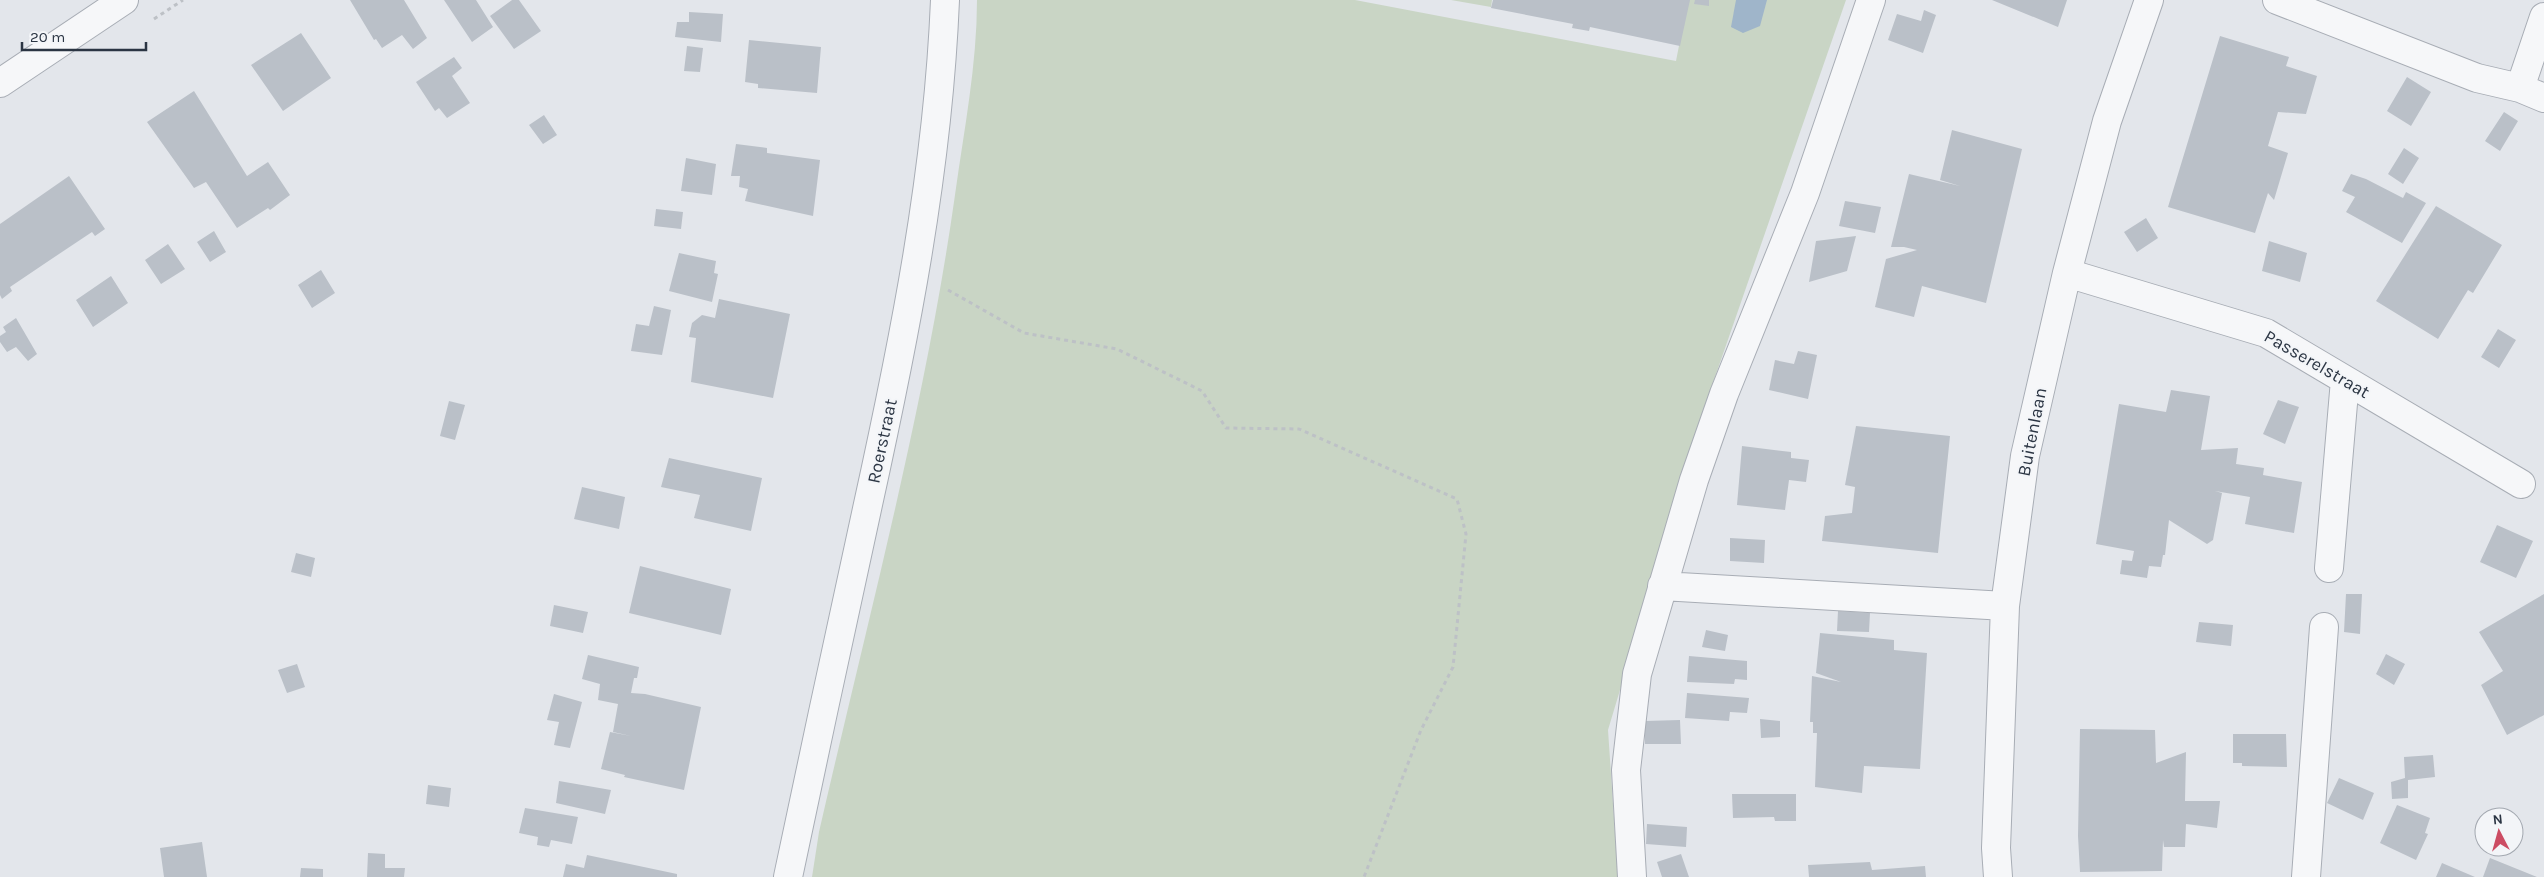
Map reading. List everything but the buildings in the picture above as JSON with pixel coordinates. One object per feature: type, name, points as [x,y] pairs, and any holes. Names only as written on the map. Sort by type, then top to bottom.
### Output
[{"type":"street","points":[[0,83],[124,0]]},
{"type":"street","name":"Roerstraat","points":[[788,877],[895,381],[934,148],[945,0]]},
{"type":"street","points":[[1632,877],[1626,770],[1637,674],[1694,480],[1724,394],[1805,193],[1871,0]]},
{"type":"street","name":"Buitenlaan","points":[[1998,877],[1996,848],[2005,606],[2025,456],[2067,273],[2107,121],[2149,0]]},
{"type":"street","points":[[2277,0],[2478,78],[2532,93],[2544,17]]},
{"type":"street","name":"Passerelstraat","points":[[2067,273],[2266,332],[2521,484]]},
{"type":"street","points":[[2329,568],[2345,380]]},
{"type":"street","points":[[1662,586],[2005,606]]},
{"type":"street","points":[[2306,877],[2324,627]]},
{"type":"path","points":[[947,289],[1024,333],[1117,349],[1202,391],[1226,428],[1299,429],[1456,499],[1466,534],[1453,667],[1421,730],[1364,877]]},
{"type":"green space","points":[[977,0],[1355,0],[1676,61],[1688,0],[1846,0],[1707,400],[1608,730],[1618,877],[812,877],[819,832],[894,515],[928,355],[943,275],[969,98],[975,49]]},
{"type":"green space","points":[[1451,0],[1492,0],[1491,7]]},
{"type":"water","points":[[1736,0],[1767,0],[1760,26],[1743,33],[1731,27]]}]
